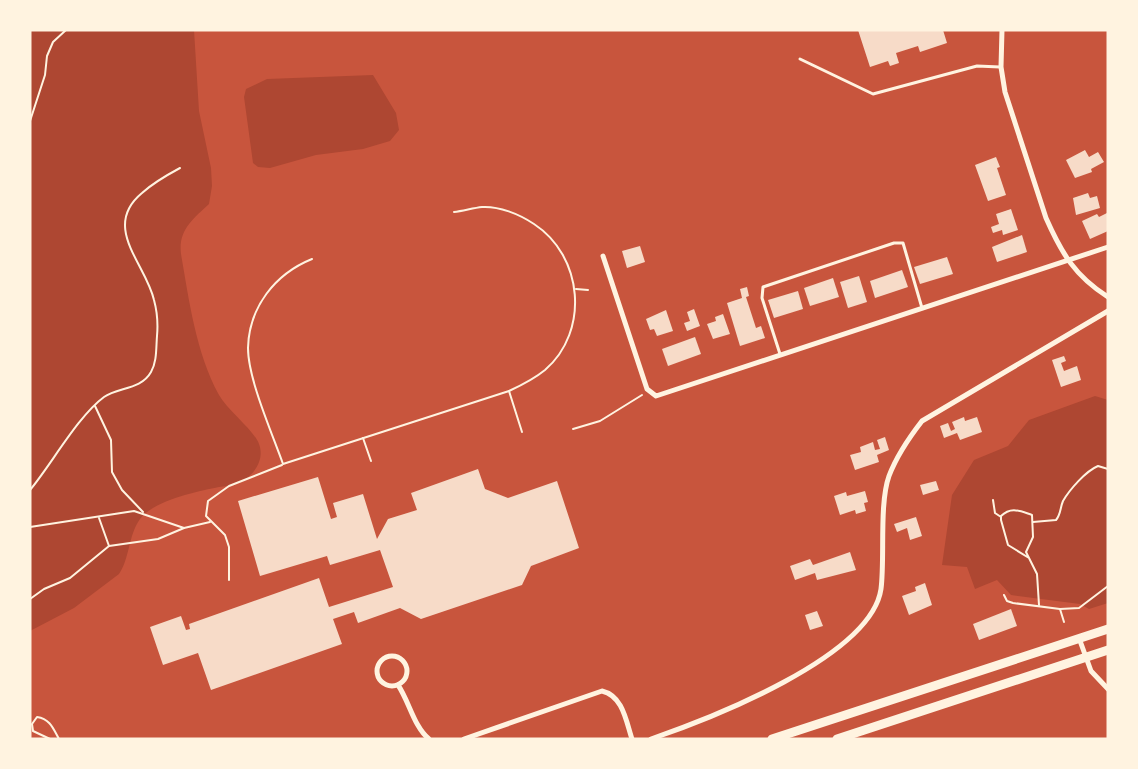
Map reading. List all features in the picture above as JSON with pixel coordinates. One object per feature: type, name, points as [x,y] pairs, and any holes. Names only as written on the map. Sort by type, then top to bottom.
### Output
[{"type":"highway","points":[[772,739],[1108,629]]},
{"type":"highway","points":[[837,739],[1108,650]]},
{"type":"street","points":[[1002,30],[1001,67],[1006,98],[1046,218],[1078,275],[1108,297]]},
{"type":"street","points":[[603,256],[651,394],[659,396],[1108,246]]},
{"type":"street","points":[[651,739],[707,720],[737,706],[817,663],[851,638],[870,616],[880,592],[888,478],[909,438],[922,421],[1108,311]]},
{"type":"street","points":[[1079,638],[1095,676],[1108,689]]},
{"type":"street","points":[[388,657],[401,659],[406,666],[405,680],[398,685],[386,685],[378,677],[378,665],[388,657]]},
{"type":"street","points":[[398,685],[408,699],[421,731],[429,739]]},
{"type":"street","points":[[464,739],[602,691],[613,695],[618,700],[632,739]]},
{"type":"lane","points":[[800,58],[873,94],[977,66],[1001,67]]},
{"type":"lane","points":[[780,356],[762,297],[763,286],[894,243],[903,243],[922,308]]},
{"type":"path","points":[[30,122],[45,75],[47,56],[53,42],[66,30]]},
{"type":"path","points":[[30,490],[105,396],[135,386],[151,373],[156,355],[158,330],[154,299],[127,243],[124,226],[130,206],[140,194],[180,168]]},
{"type":"path","points":[[229,580],[229,547],[225,535],[210,522],[206,508],[214,495],[283,464],[509,391],[528,383],[546,370],[561,352],[574,317],[576,289],[566,260],[557,246],[542,229],[525,218],[502,210],[482,207],[454,212]]},
{"type":"path","points":[[283,464],[252,372],[248,349],[251,326],[260,302],[273,284],[288,271],[312,260]]},
{"type":"path","points":[[576,289],[588,290]]},
{"type":"path","points":[[509,391],[522,432]]},
{"type":"path","points":[[573,429],[600,421],[651,394]]},
{"type":"path","points":[[95,406],[111,440],[112,472],[122,490],[144,512]]},
{"type":"path","points":[[363,438],[371,461]]},
{"type":"path","points":[[1033,522],[1056,519],[1063,502],[1086,472],[1098,466],[1108,469]]},
{"type":"path","points":[[993,500],[995,513],[1001,517],[1008,545],[1029,558]]},
{"type":"path","points":[[1108,505],[1108,514]]},
{"type":"path","points":[[1001,517],[1008,510],[1016,509],[1032,515],[1034,537],[1026,552],[1037,574],[1039,604]]},
{"type":"path","points":[[30,527],[99,518],[113,512],[144,512],[184,528]]},
{"type":"path","points":[[99,518],[109,546]]},
{"type":"path","points":[[30,599],[44,589],[70,578],[109,546],[158,538],[184,528],[210,522]]},
{"type":"path","points":[[1004,595],[1006,602],[1039,604],[1060,609],[1079,608],[1108,586]]},
{"type":"path","points":[[1060,609],[1064,622]]},
{"type":"path","points":[[50,739],[33,731],[33,724],[37,717],[45,718],[52,724],[59,739]]},
{"type":"shaded area","points":[[30,30],[194,30],[199,111],[211,168],[212,186],[209,204],[192,220],[184,232],[181,254],[194,326],[204,362],[223,401],[256,439],[261,456],[254,471],[241,482],[176,498],[146,513],[136,526],[119,574],[74,608],[30,631]]},
{"type":"shaded area","points":[[373,75],[396,113],[399,130],[390,141],[363,149],[316,155],[270,168],[258,167],[253,163],[244,97],[246,89],[267,79]]},
{"type":"shaded area","points":[[1095,396],[1108,400],[1108,603],[1089,609],[1080,604],[1011,595],[997,580],[975,589],[967,567],[942,565],[952,495],[974,460],[1008,446],[1029,420]]},
{"type":"building","points":[[858,30],[943,30],[947,43],[920,52],[918,46],[896,53],[899,63],[890,66],[888,61],[870,67]]},
{"type":"building","points":[[1085,150],[1089,157],[1098,152],[1104,162],[1091,169],[1092,172],[1075,178],[1066,160]]},
{"type":"building","points":[[996,157],[1000,167],[997,168],[1006,195],[988,201],[975,165]]},
{"type":"building","points":[[1088,193],[1090,198],[1097,196],[1100,208],[1076,215],[1073,198]]},
{"type":"building","points":[[1011,209],[1018,230],[1003,235],[1002,230],[993,233],[991,227],[999,224],[996,214]]},
{"type":"building","points":[[1107,213],[1108,231],[1090,239],[1082,221],[1097,214],[1099,217]]},
{"type":"building","points":[[1022,235],[1027,252],[997,262],[992,247]]},
{"type":"building","points":[[640,246],[645,262],[627,268],[622,251]]},
{"type":"building","points":[[947,257],[953,274],[920,284],[914,267]]},
{"type":"building","points":[[902,270],[908,287],[875,298],[870,281]]},
{"type":"building","points":[[859,276],[867,302],[848,308],[840,282]]},
{"type":"building","points":[[833,278],[839,297],[810,306],[804,288]]},
{"type":"building","points":[[747,287],[749,296],[746,297],[756,328],[761,326],[765,338],[740,346],[727,303],[742,298],[740,289]]},
{"type":"building","points":[[798,291],[803,309],[774,318],[768,300]]},
{"type":"building","points":[[694,309],[700,326],[687,331],[684,323],[690,321],[687,312]]},
{"type":"building","points":[[666,310],[673,331],[657,336],[654,329],[650,330],[646,319]]},
{"type":"building","points":[[723,314],[730,334],[713,339],[707,324],[716,321],[715,317]]},
{"type":"building","points":[[695,337],[701,354],[668,366],[662,349]]},
{"type":"building","points":[[1064,356],[1066,361],[1061,363],[1064,371],[1077,366],[1081,380],[1061,387],[1052,360]]},
{"type":"building","points":[[964,417],[965,421],[977,417],[982,432],[960,440],[957,433],[944,438],[940,426],[948,423],[951,431],[955,429],[952,422]]},
{"type":"building","points":[[885,437],[889,450],[877,455],[879,462],[855,470],[850,455],[861,452],[860,447],[873,442],[875,450],[880,449],[877,440]]},
{"type":"building","points":[[478,469],[485,489],[508,498],[557,481],[579,548],[531,566],[522,585],[421,619],[400,608],[358,623],[354,612],[333,619],[342,644],[211,690],[198,653],[163,665],[150,627],[181,616],[186,630],[190,629],[189,624],[319,578],[329,607],[393,587],[380,550],[330,565],[327,556],[260,576],[238,501],[318,477],[331,519],[337,517],[333,503],[363,494],[377,539],[388,519],[417,510],[411,493]]},
{"type":"building","points":[[936,481],[939,490],[923,495],[920,485]]},
{"type":"building","points":[[865,491],[868,502],[864,503],[866,511],[856,514],[855,510],[840,515],[834,496],[846,492],[847,496]]},
{"type":"building","points":[[916,517],[922,536],[910,540],[907,528],[897,532],[894,524]]},
{"type":"building","points":[[850,552],[856,570],[817,580],[815,573],[795,580],[790,566],[810,559],[813,565]]},
{"type":"building","points":[[925,583],[932,605],[909,615],[902,596],[916,591],[915,587]]},
{"type":"building","points":[[1011,609],[1017,626],[979,640],[973,624]]},
{"type":"building","points":[[817,611],[823,626],[810,630],[805,615]]}]
